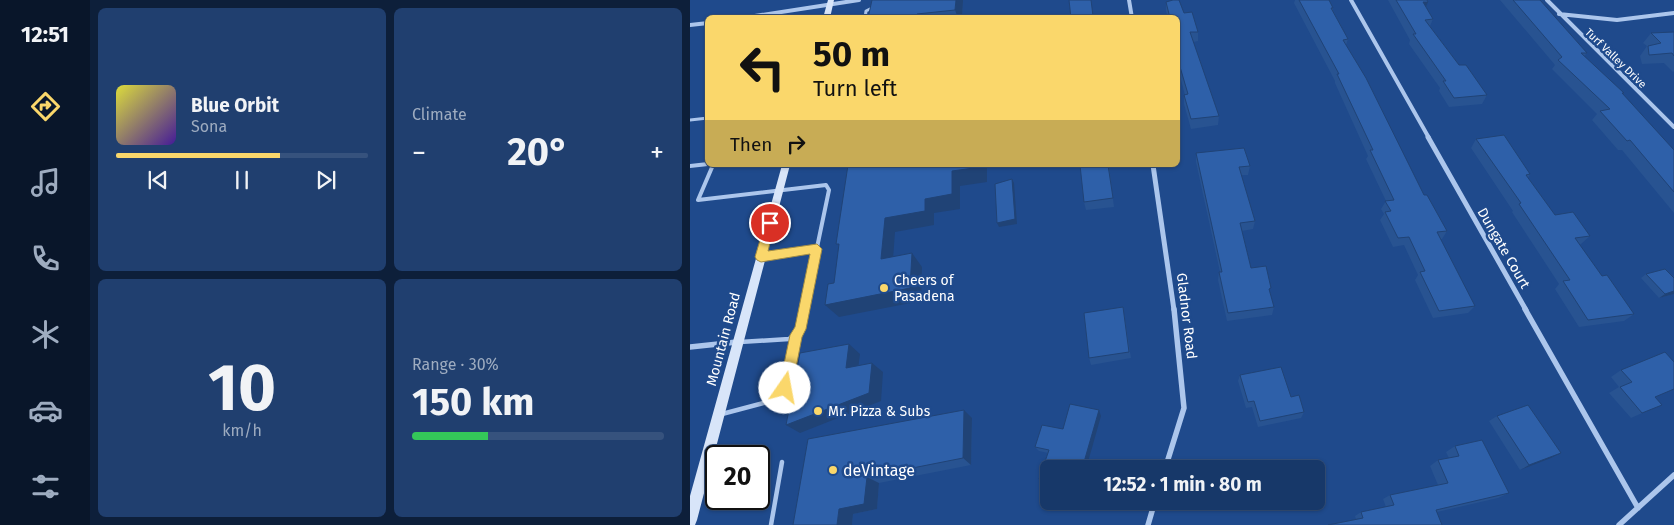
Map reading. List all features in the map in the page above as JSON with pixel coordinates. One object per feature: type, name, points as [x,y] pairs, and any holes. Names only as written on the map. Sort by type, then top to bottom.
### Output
[{"type":"main road","points":[[827,15],[831,2]]},
{"type":"main road","name":"Mountain Road","points":[[690,520],[785,167]]},
{"type":"street","points":[[759,15],[831,2],[859,0]]},
{"type":"street","points":[[1129,0],[1132,15]]},
{"type":"street","name":"Dungate Court","points":[[1351,0],[1638,508]]},
{"type":"street","name":"Turf Valley Drive","points":[[1547,0],[1674,127]]},
{"type":"street","points":[[1559,14],[1617,20],[1674,14]]},
{"type":"street","points":[[690,25],[705,23]]},
{"type":"street","name":"Gladnor Road","points":[[1153,167],[1178,337],[1184,408],[1168,460]]},
{"type":"street","points":[[690,347],[738,342]]},
{"type":"street","points":[[1619,525],[1674,475]]},
{"type":"street","points":[[1148,525],[1152,510]]},
{"type":"lane","points":[[865,15],[866,11],[874,7],[878,0]]},
{"type":"lane","points":[[690,120],[705,118]]},
{"type":"lane","points":[[690,166],[705,164]]},
{"type":"lane","points":[[712,167],[698,200],[823,184],[828,187],[800,329],[796,335],[784,393],[771,401],[718,415]]},
{"type":"lane","points":[[761,257],[817,249]]},
{"type":"lane","points":[[738,342],[789,339],[796,335]]},
{"type":"lane","points":[[771,525],[782,462]]},
{"type":"building","points":[[872,0],[956,0],[955,10],[917,15],[869,15]]},
{"type":"building","points":[[1069,0],[1091,0],[1093,15],[1071,15]]},
{"type":"building","points":[[1179,0],[1184,13],[1192,12],[1198,32],[1190,32],[1219,116],[1191,119],[1184,95],[1188,94],[1180,67],[1180,15],[1169,15],[1166,2]]},
{"type":"building","points":[[1299,0],[1329,0],[1333,8],[1331,8],[1348,39],[1343,40],[1366,78],[1424,195],[1427,195],[1447,231],[1437,232],[1475,306],[1439,311],[1420,272],[1425,271],[1409,237],[1398,238],[1385,212],[1391,211],[1385,201],[1394,200],[1337,74],[1339,74]]},
{"type":"building","points":[[1396,0],[1427,0],[1428,2],[1423,2],[1433,19],[1425,20],[1459,65],[1466,65],[1487,95],[1454,98],[1443,81],[1446,81],[1413,34],[1416,34]]},
{"type":"building","points":[[1513,0],[1540,0],[1587,53],[1581,53],[1624,93],[1622,93],[1674,150],[1674,192],[1630,140],[1627,141],[1600,111],[1610,109],[1558,60],[1562,57]]},
{"type":"building","points":[[1674,32],[1674,56],[1672,53],[1649,55],[1648,46],[1661,43],[1651,33]]},
{"type":"building","points":[[1504,135],[1530,174],[1526,175],[1555,215],[1573,212],[1590,236],[1575,238],[1602,276],[1607,275],[1634,314],[1588,320],[1563,281],[1570,280],[1519,204],[1521,203],[1476,139]]},
{"type":"building","points":[[1244,148],[1250,166],[1239,167],[1255,221],[1240,223],[1251,268],[1266,266],[1274,307],[1228,313],[1219,272],[1222,272],[1196,153]]},
{"type":"building","points":[[848,167],[981,167],[952,171],[952,194],[925,199],[925,211],[885,218],[881,259],[912,253],[910,288],[825,305],[828,284],[834,283],[839,244],[836,244]]},
{"type":"building","points":[[1080,167],[1108,167],[1113,198],[1084,202]]},
{"type":"building","points":[[1012,179],[1015,219],[997,223],[995,184]]},
{"type":"building","points":[[1665,269],[1674,278],[1674,291],[1665,294],[1646,274]]},
{"type":"building","points":[[1123,307],[1129,352],[1089,358],[1084,313]]},
{"type":"building","points":[[849,344],[846,368],[872,363],[869,393],[786,425],[800,353]]},
{"type":"building","points":[[1665,352],[1674,362],[1674,389],[1655,397],[1662,405],[1642,413],[1620,387],[1632,382],[1621,370]]},
{"type":"building","points":[[1281,367],[1291,397],[1299,395],[1304,412],[1260,421],[1254,401],[1248,402],[1240,375]]},
{"type":"building","points":[[1070,404],[1099,410],[1085,460],[1046,460],[1049,450],[1035,447],[1042,425],[1063,429]]},
{"type":"building","points":[[1528,405],[1561,453],[1529,465],[1497,416]]},
{"type":"building","points":[[964,410],[963,458],[867,477],[864,504],[839,509],[837,525],[793,525],[808,439]]},
{"type":"building","points":[[1482,440],[1509,493],[1436,510],[1442,525],[1328,525],[1363,518],[1361,512],[1394,505],[1390,495],[1448,483],[1438,460],[1459,456],[1455,446]]},
{"type":"place","name":"Cheers of Pasadena","points":[[884,288]]},
{"type":"place","name":"Mr. Pizza & Subs","points":[[818,411]]},
{"type":"place","name":"deVintage","points":[[833,470]]},
{"type":"route","points":[[770,223],[761,257],[817,249],[785,388]]}]
